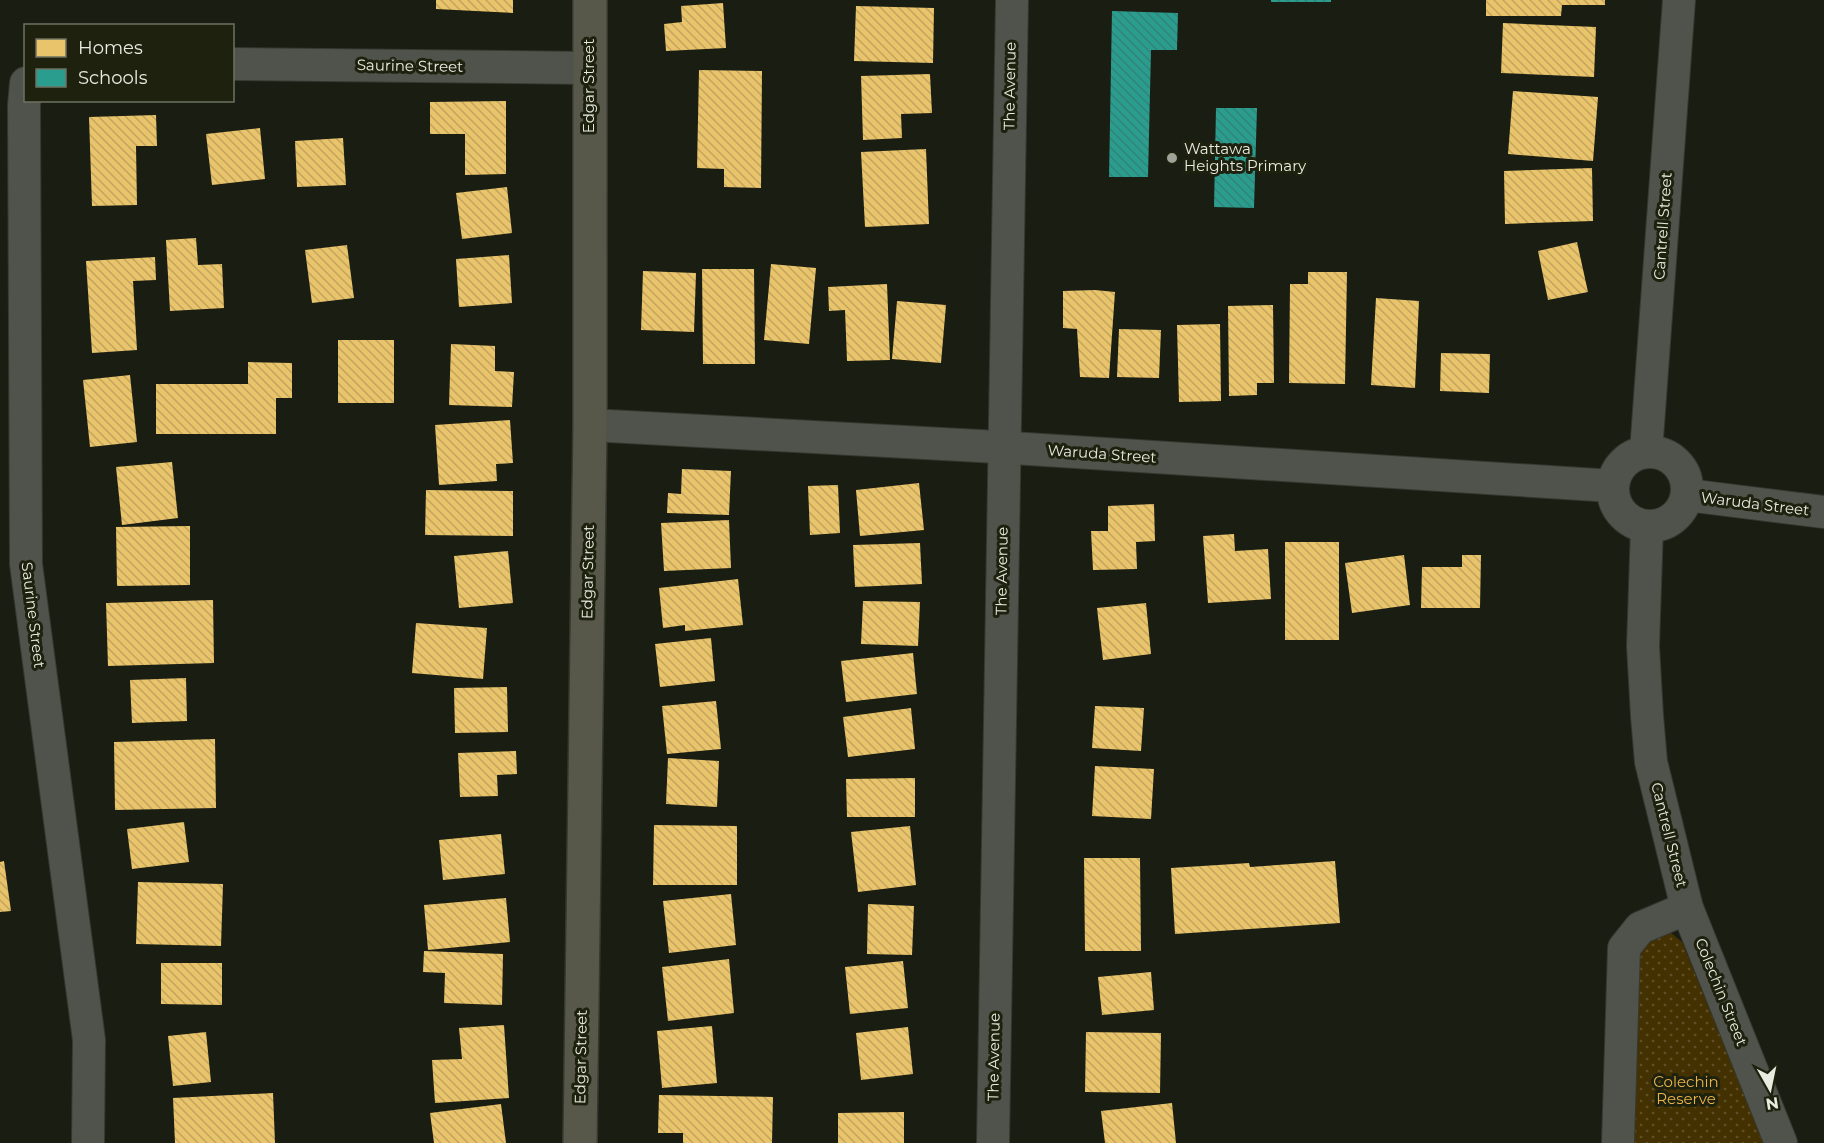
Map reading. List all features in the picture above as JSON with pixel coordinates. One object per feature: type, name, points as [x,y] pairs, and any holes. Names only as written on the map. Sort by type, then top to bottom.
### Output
[{"type":"main road","name":"Edgar Street","points":[[580,1143],[590,424],[588,68],[590,0]]},
{"type":"street","name":"The Avenue","points":[[993,1143],[1012,0]]},
{"type":"street","name":"Cantrell Street","points":[[1646,452],[1679,0]]},
{"type":"street","name":"Saurine Street","points":[[234,64],[588,68]]},
{"type":"street","name":"Saurine Street","points":[[25,102],[26,564],[88,1040],[88,1143]]},
{"type":"street","name":"Waruda Street","points":[[590,424],[1613,486]]},
{"type":"street","points":[[1646,452],[1657,453],[1668,456],[1677,463],[1684,473],[1687,495],[1677,514],[1668,521],[1647,525],[1635,523],[1626,517],[1619,508],[1613,486],[1620,467],[1627,460],[1646,452]]},
{"type":"street","name":"Waruda Street","points":[[1687,495],[1824,512]]},
{"type":"street","name":"Cantrell Street","points":[[1618,1143],[1624,948],[1640,928],[1687,908],[1660,804],[1650,751],[1643,646],[1647,525]]},
{"type":"street","name":"Colechin Street","points":[[1687,908],[1781,1143]]},
{"type":"green space","name":"Colechin Reserve","points":[[1670,932],[1682,942],[1764,1143],[1634,1143],[1636,954],[1642,938]]},
{"type":"building: Homes","points":[[436,0],[513,0],[513,13],[436,9]]},
{"type":"building: Homes","points":[[1486,0],[1605,0],[1605,5],[1562,5],[1561,16],[1486,16]]},
{"type":"building: Homes","points":[[723,3],[726,48],[666,51],[664,24],[682,22],[681,6]]},
{"type":"building: Homes","points":[[856,6],[934,8],[933,63],[854,61]]},
{"type":"building: Homes","points":[[1503,23],[1596,27],[1594,77],[1501,73]]},
{"type":"building: Homes","points":[[699,70],[762,71],[761,188],[724,187],[724,169],[697,168]]},
{"type":"building: Homes","points":[[930,74],[932,113],[901,114],[902,138],[863,140],[861,76]]},
{"type":"building: Homes","points":[[1513,91],[1598,97],[1593,161],[1508,154]]},
{"type":"building: Homes","points":[[506,101],[506,174],[465,175],[465,134],[430,134],[430,102]]},
{"type":"building: Homes","points":[[156,115],[157,146],[136,146],[137,205],[92,206],[89,117]]},
{"type":"building: Homes","points":[[260,128],[265,179],[212,185],[206,134]]},
{"type":"building: Homes","points":[[343,138],[346,185],[297,187],[295,141]]},
{"type":"building: Homes","points":[[926,149],[929,224],[865,227],[861,152]]},
{"type":"building: Homes","points":[[1592,168],[1593,221],[1505,224],[1504,171]]},
{"type":"building: Homes","points":[[507,187],[512,233],[462,239],[456,193]]},
{"type":"building: Homes","points":[[196,238],[198,265],[222,264],[224,308],[170,311],[166,240]]},
{"type":"building: Homes","points":[[1577,242],[1588,292],[1548,300],[1538,251]]},
{"type":"building: Homes","points":[[347,245],[354,298],[312,303],[305,250]]},
{"type":"building: Homes","points":[[509,255],[512,303],[459,307],[456,259]]},
{"type":"building: Homes","points":[[155,257],[156,280],[133,281],[137,350],[92,353],[86,261]]},
{"type":"building: Homes","points":[[771,264],[816,268],[809,344],[764,340]]},
{"type":"building: Homes","points":[[702,269],[754,269],[755,364],[703,364]]},
{"type":"building: Homes","points":[[643,271],[696,273],[694,332],[641,330]]},
{"type":"building: Homes","points":[[1308,272],[1347,272],[1345,384],[1289,383],[1290,284],[1308,284]]},
{"type":"building: Homes","points":[[887,284],[890,360],[847,361],[845,310],[829,311],[828,287]]},
{"type":"building: Homes","points":[[1063,291],[1115,292],[1109,378],[1080,377],[1077,329],[1063,328]]},
{"type":"building: Homes","points":[[1376,298],[1419,301],[1415,388],[1371,385]]},
{"type":"building: Homes","points":[[897,301],[946,305],[941,363],[892,359]]},
{"type":"building: Homes","points":[[1273,305],[1274,383],[1257,383],[1257,395],[1229,396],[1228,306]]},
{"type":"building: Homes","points":[[1220,324],[1221,401],[1179,402],[1177,325]]},
{"type":"building: Homes","points":[[1119,329],[1161,330],[1159,378],[1117,377]]},
{"type":"building: Homes","points":[[338,340],[394,340],[394,403],[338,403]]},
{"type":"building: Homes","points":[[451,344],[495,346],[495,371],[514,372],[512,407],[449,405]]},
{"type":"building: Homes","points":[[1441,353],[1490,354],[1489,393],[1440,391]]},
{"type":"building: Homes","points":[[248,362],[292,363],[292,398],[276,398],[276,434],[156,434],[156,384],[248,384]]},
{"type":"building: Homes","points":[[130,375],[137,442],[90,447],[83,380]]},
{"type":"building: Homes","points":[[510,420],[513,463],[496,464],[497,481],[439,485],[435,425]]},
{"type":"building: Homes","points":[[172,462],[178,518],[122,525],[116,467]]},
{"type":"building: Homes","points":[[682,469],[731,471],[729,515],[667,513],[668,493],[681,494]]},
{"type":"building: Homes","points":[[919,483],[924,530],[860,536],[856,490]]},
{"type":"building: Homes","points":[[838,485],[840,533],[810,535],[808,486]]},
{"type":"building: Homes","points":[[426,490],[513,491],[513,536],[425,535]]},
{"type":"building: Homes","points":[[1154,504],[1155,541],[1136,542],[1137,569],[1093,570],[1091,531],[1108,531],[1108,506]]},
{"type":"building: Homes","points":[[729,520],[731,568],[664,571],[661,523]]},
{"type":"building: Homes","points":[[190,526],[190,585],[117,586],[116,527]]},
{"type":"building: Homes","points":[[1234,534],[1235,551],[1268,549],[1271,599],[1208,603],[1203,536]]},
{"type":"building: Homes","points":[[1285,542],[1339,542],[1339,640],[1285,640]]},
{"type":"building: Homes","points":[[920,543],[922,584],[855,587],[853,545]]},
{"type":"building: Homes","points":[[508,551],[513,603],[459,608],[454,556]]},
{"type":"building: Homes","points":[[1404,555],[1410,605],[1352,613],[1345,563]]},
{"type":"building: Homes","points":[[1462,555],[1481,555],[1480,608],[1421,608],[1422,567],[1462,567]]},
{"type":"building: Homes","points":[[738,579],[743,625],[685,631],[685,625],[663,628],[659,588]]},
{"type":"building: Homes","points":[[213,600],[214,663],[108,666],[106,603]]},
{"type":"building: Homes","points":[[863,601],[920,602],[918,646],[861,644]]},
{"type":"building: Homes","points":[[1146,603],[1151,654],[1103,660],[1097,608]]},
{"type":"building: Homes","points":[[416,623],[487,628],[483,679],[412,673]]},
{"type":"building: Homes","points":[[711,638],[715,681],[660,687],[655,644]]},
{"type":"building: Homes","points":[[913,653],[917,694],[846,702],[841,661]]},
{"type":"building: Homes","points":[[186,678],[187,721],[132,723],[130,680]]},
{"type":"building: Homes","points":[[507,687],[508,732],[455,733],[454,688]]},
{"type":"building: Homes","points":[[716,701],[721,749],[667,754],[662,706]]},
{"type":"building: Homes","points":[[1095,706],[1144,708],[1141,751],[1092,748]]},
{"type":"building: Homes","points":[[911,708],[915,749],[848,757],[843,717]]},
{"type":"building: Homes","points":[[215,739],[216,808],[115,810],[114,742]]},
{"type":"building: Homes","points":[[516,751],[517,774],[497,775],[498,796],[460,797],[458,753]]},
{"type":"building: Homes","points":[[668,758],[719,761],[717,807],[666,804]]},
{"type":"building: Homes","points":[[1095,766],[1154,769],[1151,819],[1092,816]]},
{"type":"building: Homes","points":[[915,778],[915,817],[847,817],[846,779]]},
{"type":"building: Homes","points":[[184,822],[189,862],[132,869],[127,829]]},
{"type":"building: Homes","points":[[654,825],[737,826],[737,885],[653,885]]},
{"type":"building: Homes","points":[[910,826],[916,885],[858,892],[851,832]]},
{"type":"building: Homes","points":[[501,834],[505,874],[443,880],[439,840]]},
{"type":"building: Homes","points":[[1084,858],[1140,858],[1141,951],[1085,951]]},
{"type":"building: Homes","points":[[4,861],[11,911],[0,912],[0,862]]},
{"type":"building: Homes","points":[[1335,861],[1340,923],[1175,934],[1171,868],[1249,863],[1250,867]]},
{"type":"building: Homes","points":[[138,882],[223,884],[221,946],[136,944]]},
{"type":"building: Homes","points":[[731,894],[736,945],[669,953],[663,901]]},
{"type":"building: Homes","points":[[506,898],[510,942],[428,950],[424,905]]},
{"type":"building: Homes","points":[[868,904],[914,906],[912,955],[867,954]]},
{"type":"building: Homes","points":[[424,951],[503,954],[502,1005],[444,1003],[445,973],[423,972]]},
{"type":"building: Homes","points":[[729,959],[734,1013],[668,1021],[662,967]]},
{"type":"building: Homes","points":[[903,961],[908,1008],[850,1014],[845,967]]},
{"type":"building: Homes","points":[[161,963],[222,963],[222,1005],[161,1004]]},
{"type":"building: Homes","points":[[1151,972],[1154,1010],[1102,1015],[1098,977]]},
{"type":"building: Homes","points":[[504,1025],[509,1098],[435,1103],[432,1060],[462,1059],[459,1028]]},
{"type":"building: Homes","points":[[712,1026],[717,1083],[662,1088],[657,1031]]},
{"type":"building: Homes","points":[[908,1027],[913,1074],[861,1080],[856,1033]]},
{"type":"building: Homes","points":[[206,1032],[211,1082],[173,1086],[168,1036]]},
{"type":"building: Homes","points":[[1086,1032],[1161,1033],[1160,1093],[1085,1092]]},
{"type":"building: Homes","points":[[273,1093],[275,1143],[175,1143],[173,1098]]},
{"type":"building: Homes","points":[[659,1095],[773,1097],[772,1143],[683,1143],[683,1133],[658,1133]]},
{"type":"building: Homes","points":[[1172,1103],[1176,1143],[1105,1143],[1101,1111]]},
{"type":"building: Homes","points":[[501,1104],[506,1143],[434,1143],[430,1113]]},
{"type":"building: Homes","points":[[904,1112],[904,1143],[838,1143],[838,1113]]},
{"type":"building: Schools","points":[[1271,0],[1331,0],[1331,2],[1271,2]]},
{"type":"building: Schools","points":[[1112,11],[1178,13],[1177,50],[1151,50],[1148,177],[1109,177]]},
{"type":"building: Schools","points":[[1216,108],[1257,108],[1254,208],[1214,207]]},
{"type":"place","name":"Wattawa Heights Primary","points":[[1172,158]]}]
